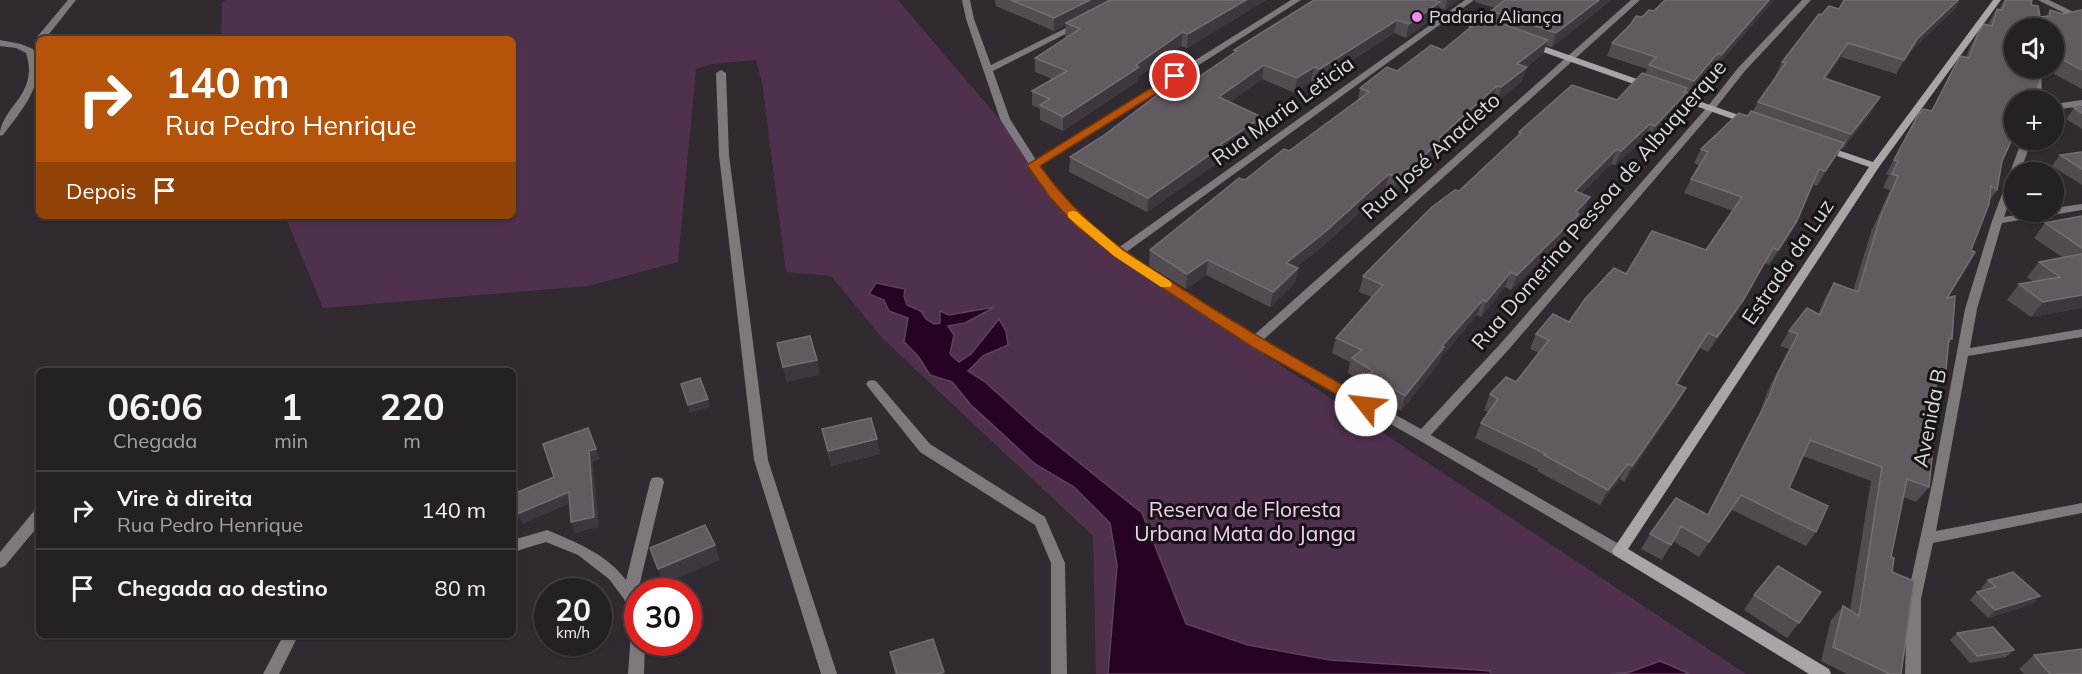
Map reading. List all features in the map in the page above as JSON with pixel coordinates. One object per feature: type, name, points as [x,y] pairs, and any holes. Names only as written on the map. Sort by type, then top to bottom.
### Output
[{"type":"main road","points":[[1403,0],[1492,31]]},
{"type":"main road","name":"Estrada da Luz","points":[[1619,551],[1875,166],[1997,0]]},
{"type":"main road","points":[[1514,39],[1755,124]]},
{"type":"main road","points":[[1810,143],[1875,166]]},
{"type":"main road","points":[[1619,551],[1823,674]]},
{"type":"street","points":[[43,36],[72,0]]},
{"type":"street","points":[[966,0],[970,18],[1005,119],[1053,194],[1080,223],[1118,254],[1254,342],[1422,436],[1619,551]]},
{"type":"street","points":[[1033,165],[1298,0]]},
{"type":"street","name":"Rua Maria Leticia","points":[[1118,254],[1470,0]]},
{"type":"street","name":"Rua José Anacleto","points":[[1254,342],[1636,0]]},
{"type":"street","name":"Rua Domerina Pessoa de Albuquerque","points":[[1422,436],[1506,345],[1711,108],[1741,70],[1807,0]]},
{"type":"street","points":[[2042,0],[2082,19]]},
{"type":"street","points":[[988,69],[1084,22]]},
{"type":"street","points":[[0,43],[30,51],[35,62],[32,81],[19,107],[0,133]]},
{"type":"street","points":[[30,51],[36,44]]},
{"type":"street","points":[[721,73],[724,155],[761,460],[829,674]]},
{"type":"street","points":[[2064,106],[2082,103]]},
{"type":"street","name":"Avenida B","points":[[1913,674],[1914,599],[1928,538],[1971,309],[2004,202]]},
{"type":"street","points":[[1997,221],[2082,207]]},
{"type":"street","points":[[1964,353],[2082,333]]},
{"type":"street","points":[[872,384],[925,448],[1040,521],[1058,563],[1059,674]]},
{"type":"street","points":[[634,578],[657,482]]},
{"type":"street","points":[[1928,538],[2082,508]]},
{"type":"street","points":[[0,562],[36,519]]},
{"type":"street","points":[[516,545],[547,536],[583,551],[614,575],[624,588]]},
{"type":"street","points":[[271,674],[290,638]]},
{"type":"street","points":[[636,674],[637,656]]},
{"type":"green space","name":"Reserva de Floresta Urbana Mata do Janga","points":[[226,0],[898,0],[1115,255],[1746,674],[1096,674],[1093,536],[883,339],[831,276],[786,272],[762,82],[756,60],[712,64],[696,69],[678,262],[588,286],[323,308],[286,219],[516,219],[516,36],[221,36],[222,2]]},
{"type":"shaded area","points":[[876,283],[905,289],[904,296],[907,305],[921,311],[926,319],[934,324],[940,323],[940,311],[949,315],[995,307],[965,323],[948,326],[954,335],[950,354],[959,362],[971,354],[999,319],[1006,331],[1008,345],[983,356],[968,371],[984,381],[1036,428],[1142,513],[1186,624],[1248,645],[1330,660],[1490,671],[1491,674],[1108,674],[1117,565],[1110,523],[1074,487],[1035,464],[971,405],[952,382],[930,375],[918,356],[904,342],[908,318],[889,311],[884,300],[869,294]]},
{"type":"shaded area","points":[[1660,661],[1690,674],[1610,674],[1630,672]]},
{"type":"building","points":[[1011,0],[1090,0],[1054,18]]},
{"type":"building","points":[[1110,0],[1246,0],[1188,34],[1183,32],[1136,65],[1139,67],[1063,117],[1040,105],[1050,99],[1032,91],[1067,71],[1035,58],[1080,29],[1066,23]]},
{"type":"building","points":[[1314,0],[1433,0],[1440,2],[1409,24],[1397,20],[1320,69],[1314,67],[1297,78],[1264,65],[1219,97],[1262,117],[1148,198],[1070,157],[1103,136],[1174,82],[1185,86],[1237,51],[1234,50]]},
{"type":"building","points":[[1505,0],[1599,0],[1556,33],[1491,11]]},
{"type":"building","points":[[1665,0],[1769,0],[1721,55],[1718,53],[1694,81],[1649,65],[1656,57],[1612,43],[1636,16],[1642,17],[1649,10],[1654,11]]},
{"type":"building","points":[[1844,0],[1958,0],[1917,39],[1904,60],[1848,43],[1824,78],[1880,97],[1851,134],[1758,102],[1786,63],[1782,62],[1819,14],[1821,15],[1829,6],[1839,9]]},
{"type":"building","points":[[2006,0],[2032,0],[2031,5],[2038,6],[2040,17],[2050,16],[2050,10],[2063,14],[2082,10],[2082,70],[2064,60],[2064,18],[2004,18],[2004,78],[2040,78],[2040,81],[2036,90],[2004,90],[2004,150],[2007,150],[2002,161],[1997,190],[1991,186],[1989,204],[1971,250],[1975,252],[1947,298],[1955,296],[1952,339],[1949,338],[1946,369],[1938,367],[1936,387],[1933,386],[1922,444],[1933,448],[1929,487],[1907,479],[1891,557],[1894,558],[1892,572],[1914,581],[1901,674],[1890,674],[1833,647],[1843,606],[1859,616],[1882,467],[1810,440],[1789,488],[1828,506],[1816,532],[1741,495],[1709,542],[1681,526],[1671,545],[1650,534],[1676,498],[1708,515],[1769,397],[1777,375],[1798,334],[1789,331],[1807,308],[1820,315],[1834,283],[1858,292],[1880,218],[1898,176],[1892,174],[1898,161],[1894,160],[1918,115],[1923,109],[1932,111],[1959,58],[1961,56],[1969,58],[1978,33],[1984,24],[1992,26],[1997,9],[2002,10]]},
{"type":"building","points":[[1483,17],[1548,40],[1517,64],[1527,67],[1501,87],[1497,86],[1440,137],[1443,138],[1426,154],[1397,178],[1389,174],[1325,232],[1286,263],[1298,268],[1273,292],[1208,260],[1187,274],[1150,250],[1239,178],[1245,180],[1284,149],[1289,151],[1369,92],[1360,88],[1387,67],[1397,71],[1431,45],[1443,50]]},
{"type":"building","points":[[1642,73],[1687,88],[1684,92],[1687,92],[1655,126],[1650,124],[1621,151],[1617,149],[1575,191],[1590,197],[1576,212],[1579,214],[1517,275],[1511,272],[1486,302],[1483,300],[1442,346],[1444,347],[1405,396],[1369,374],[1373,371],[1352,358],[1362,350],[1336,338],[1383,285],[1363,276],[1432,207],[1455,190],[1459,191],[1521,133],[1519,132],[1572,85],[1617,100]]},
{"type":"building","points":[[2082,107],[2082,113],[2074,108]]},
{"type":"building","points":[[1751,111],[1844,143],[1825,171],[1819,169],[1797,221],[1778,250],[1773,248],[1744,299],[1717,337],[1708,333],[1676,384],[1686,388],[1632,466],[1628,464],[1608,490],[1544,455],[1546,454],[1481,423],[1498,399],[1490,394],[1506,377],[1516,382],[1549,340],[1536,334],[1553,314],[1569,322],[1585,299],[1614,268],[1626,274],[1652,231],[1706,250],[1742,197],[1691,179],[1708,152],[1701,149],[1739,113],[1748,116]]},
{"type":"building","points":[[2082,152],[2082,169],[2060,155]]},
{"type":"building","points":[[2082,216],[2082,248],[2045,223],[2064,222],[2064,219]]},
{"type":"building","points":[[2082,254],[2082,295],[2043,302],[2019,284],[2060,277],[2039,262]]},
{"type":"building","points":[[810,336],[817,360],[783,367],[777,343]]},
{"type":"building","points":[[700,378],[708,399],[688,405],[681,384]]},
{"type":"building","points":[[871,418],[877,439],[828,451],[822,429]]},
{"type":"building","points":[[588,428],[596,449],[589,451],[594,517],[571,522],[569,492],[517,514],[516,493],[554,477],[543,444]]},
{"type":"building","points":[[705,525],[715,545],[658,569],[650,548]]},
{"type":"building","points":[[1778,566],[1821,592],[1799,623],[1754,595]]},
{"type":"building","points":[[2013,572],[2040,596],[1995,610],[1977,592],[1996,587],[1988,580]]},
{"type":"building","points":[[1993,627],[2014,650],[1977,656],[1957,633]]},
{"type":"building","points":[[933,639],[944,672],[897,674],[890,652]]},
{"type":"building","points":[[2082,649],[2082,674],[2050,674],[2034,655]]},
{"type":"slow traffic","points":[[1073,215],[1118,254],[1165,284]]},
{"type":"place","name":"Padaria Aliança","points":[[1417,17]]},
{"type":"route","points":[[1175,76],[1033,165],[1053,194],[1080,223],[1118,254],[1254,342],[1366,405]]}]
